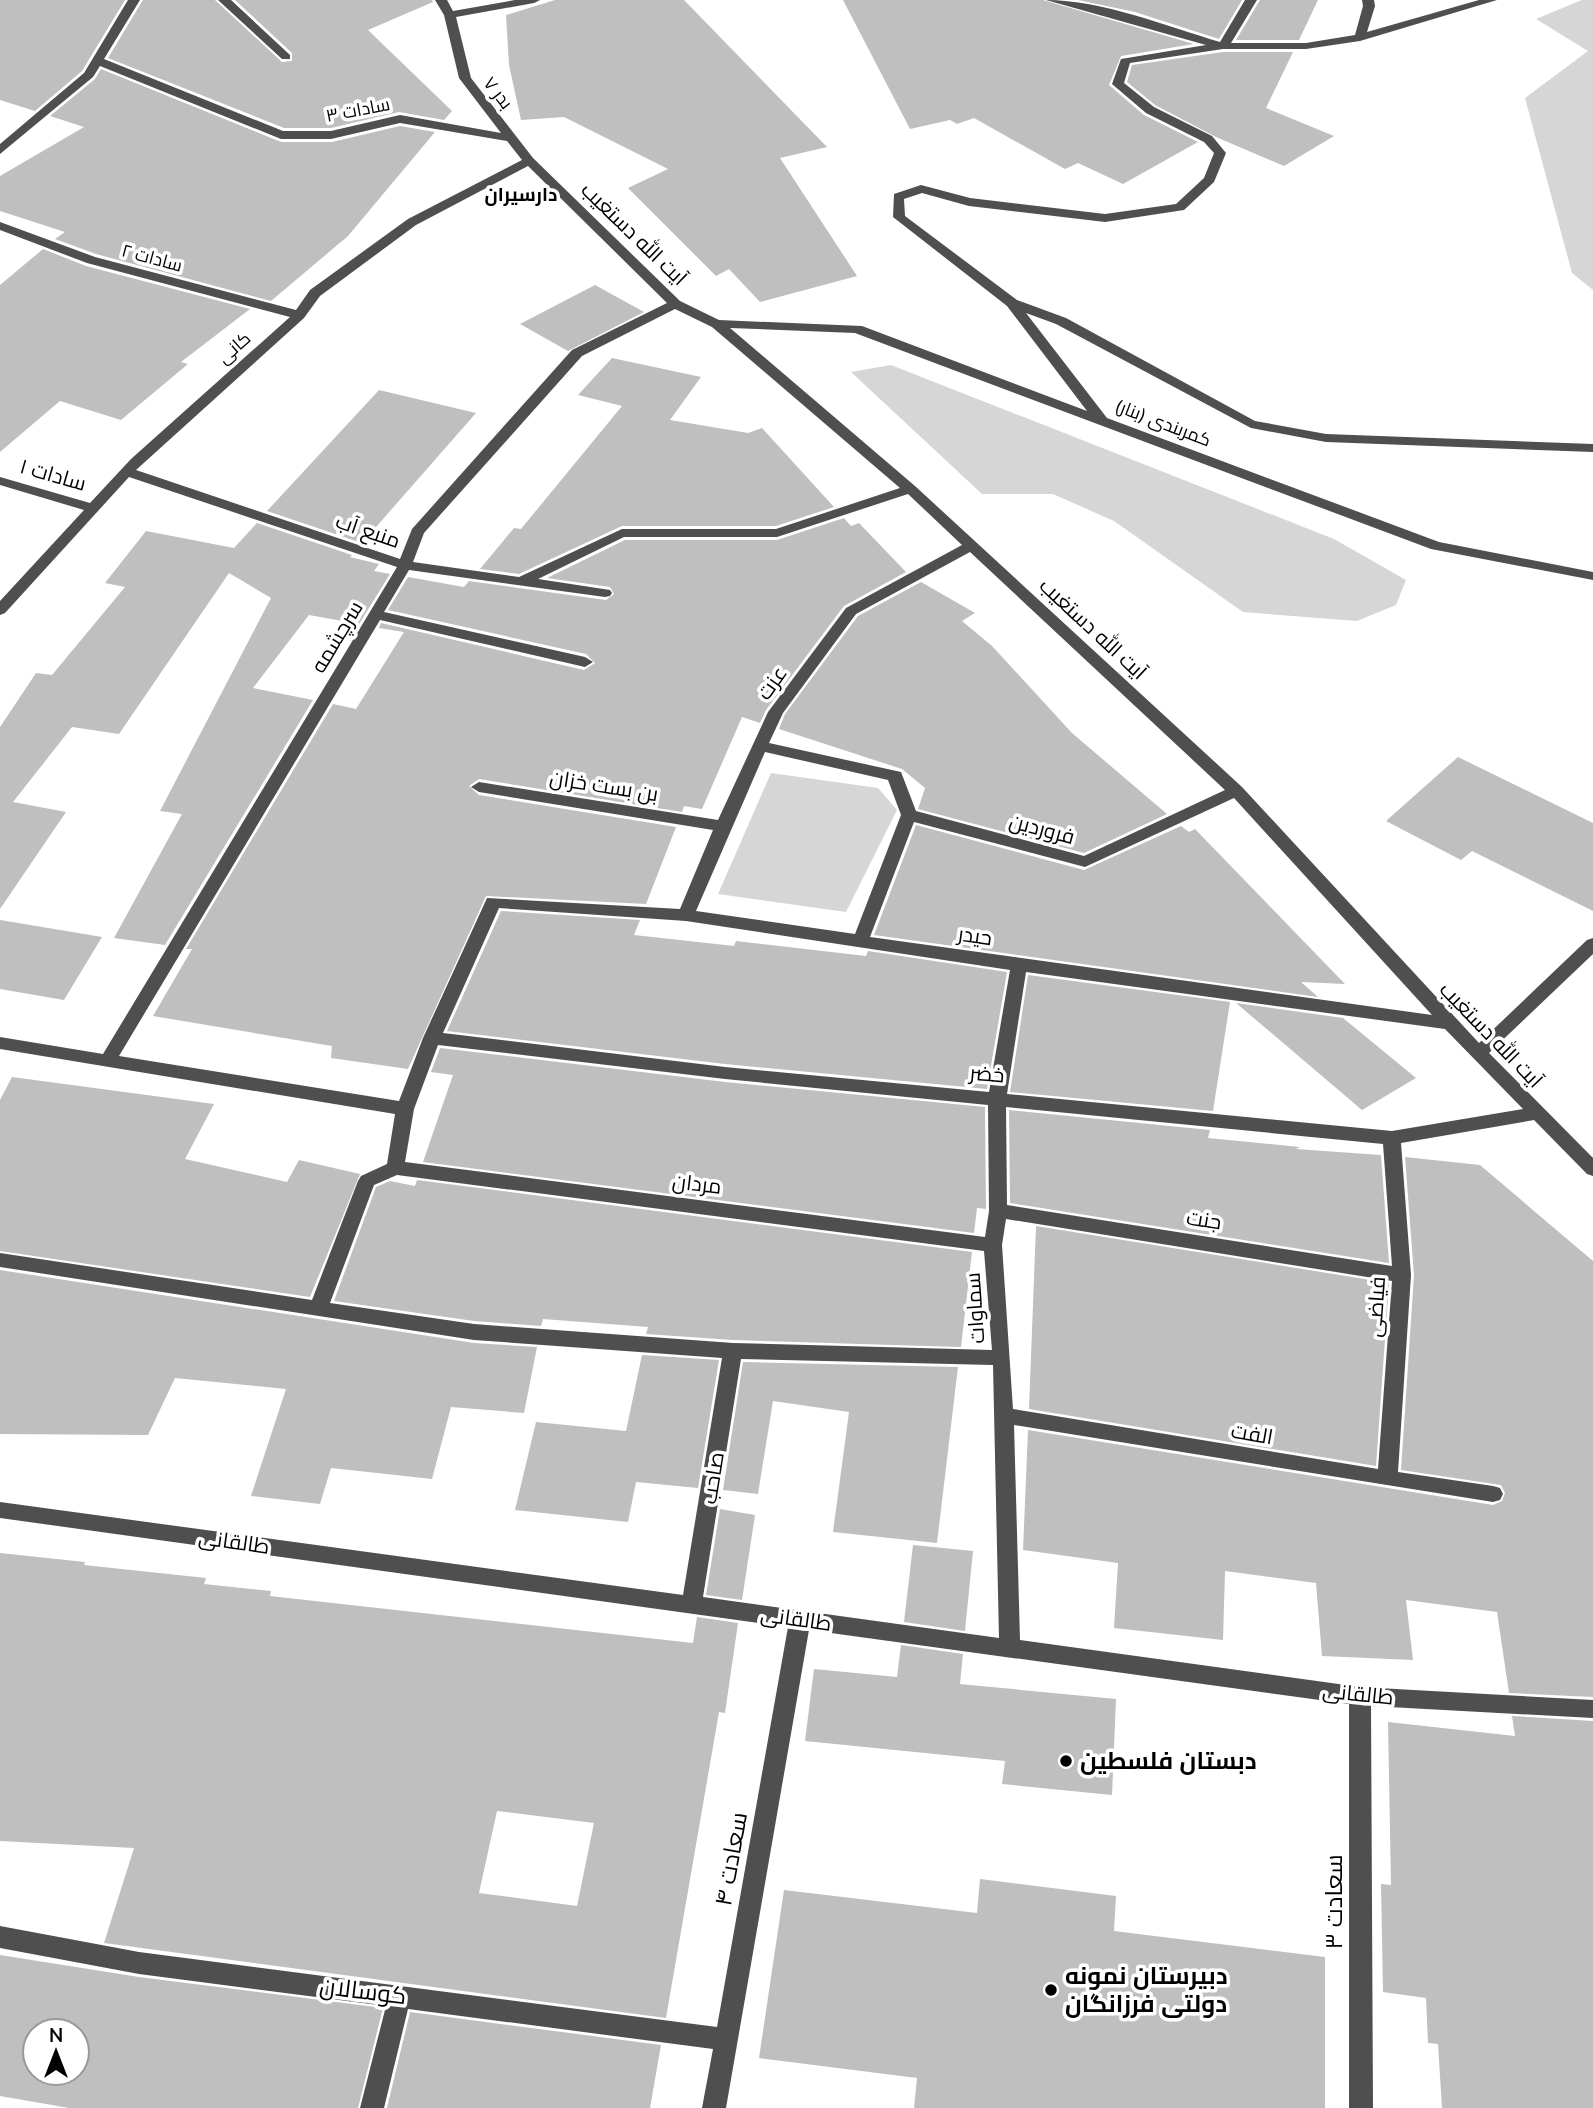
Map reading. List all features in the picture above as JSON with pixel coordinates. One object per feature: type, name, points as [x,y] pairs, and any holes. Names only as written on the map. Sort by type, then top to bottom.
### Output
[{"type":"street","points":[[0,150],[89,75],[134,0]]},
{"type":"street","points":[[224,0],[286,57]]},
{"type":"street","name":"بدر ۷","points":[[441,0],[450,15],[464,78],[529,161]]},
{"type":"street","points":[[450,15],[534,0]]},
{"type":"street","points":[[1052,0],[1223,46]]},
{"type":"street","points":[[1223,46],[1251,0]]},
{"type":"street","points":[[1360,38],[1369,6],[1368,0]]},
{"type":"street","points":[[1103,422],[1012,303],[899,217],[898,197],[921,189],[969,202],[1105,218],[1180,207],[1210,179],[1220,153],[1208,139],[1150,110],[1118,84],[1125,61],[1223,46],[1306,46],[1360,38],[1491,0]]},
{"type":"street","name":"سادات ۳","points":[[98,61],[281,135],[331,135],[400,119],[511,138]]},
{"type":"street","name":"آیت الله دستغیب","points":[[529,161],[675,304],[717,324],[910,489],[1236,791],[1450,1024],[1593,1169]]},
{"type":"street","name":"کانی","points":[[0,610],[127,472],[299,315],[315,293],[412,222],[529,161]]},
{"type":"street","name":"سادات ۲","points":[[0,226],[91,260],[299,315]]},
{"type":"street","points":[[1012,303],[1062,321],[1251,424],[1326,438],[1593,448]]},
{"type":"street","name":"سرچشمه","points":[[107,1062],[405,565],[417,532],[577,353],[675,304]]},
{"type":"street","name":"کمربندی (بنار)","points":[[717,324],[857,329],[1436,547],[1593,576]]},
{"type":"street","name":"منبع آب","points":[[127,472],[405,565],[605,593]]},
{"type":"street","name":"سادات ۱","points":[[0,481],[94,509]]},
{"type":"street","points":[[523,581],[622,533],[777,533],[910,489]]},
{"type":"street","name":"عزت","points":[[687,915],[723,826],[776,712],[851,611],[972,545]]},
{"type":"street","points":[[375,614],[585,662]]},
{"type":"street","points":[[760,746],[895,776],[909,815],[860,942]]},
{"type":"street","name":"بن بست خزان","points":[[479,787],[723,826]]},
{"type":"street","name":"فروردین","points":[[909,815],[1085,862],[1236,791]]},
{"type":"street","name":"حیدر","points":[[432,1038],[493,902],[687,915],[1019,965],[1450,1024]]},
{"type":"street","points":[[1479,1053],[1593,944]]},
{"type":"street","name":"سماوات","points":[[1010,1649],[1002,1358],[993,1245],[998,1211],[997,1098],[1019,965]]},
{"type":"street","points":[[319,1307],[367,1181],[395,1168],[405,1109],[432,1038]]},
{"type":"street","name":"خضر","points":[[432,1038],[725,1073],[1392,1138],[1537,1113]]},
{"type":"street","points":[[0,1043],[405,1109]]},
{"type":"street","name":"فیاضی","points":[[1387,1479],[1402,1275],[1392,1138]]},
{"type":"street","name":"مردان","points":[[395,1168],[993,1245]]},
{"type":"street","name":"جنت","points":[[998,1211],[1402,1275]]},
{"type":"street","points":[[0,1260],[474,1332],[733,1351],[1002,1358]]},
{"type":"street","name":"صاحب","points":[[692,1604],[733,1351]]},
{"type":"street","name":"الفت","points":[[1003,1415],[1493,1494]]},
{"type":"street","name":"طالقانی","points":[[0,1510],[1360,1696],[1593,1709]]},
{"type":"street","name":"سعادت ۴","points":[[714,2108],[800,1619]]},
{"type":"street","name":"سعادت ۳","points":[[1360,1696],[1361,2108]]},
{"type":"street","name":"کوسالان","points":[[0,1937],[139,1962],[726,2039]]},
{"type":"street","points":[[372,2108],[401,1996]]},
{"type":"shaded area","points":[[1582,0],[1593,0],[1593,290],[1572,273],[1525,98],[1588,51],[1536,19]]},
{"type":"shaded area","points":[[891,365],[1334,539],[1406,580],[1396,605],[1357,621],[1243,612],[1114,521],[1053,494],[982,494],[851,372]]},
{"type":"shaded area","points":[[771,773],[878,788],[897,810],[846,912],[718,894]]},
{"type":"building","points":[[0,0],[125,0],[82,71],[35,111],[0,100]]},
{"type":"building","points":[[143,0],[215,0],[282,62],[292,61],[292,53],[235,0],[432,0],[433,2],[368,30],[452,111],[444,120],[399,112],[331,128],[284,128],[108,58]]},
{"type":"building","points":[[555,0],[684,0],[827,147],[780,158],[857,276],[760,302],[729,269],[716,276],[628,188],[668,169],[564,117],[521,120],[509,65],[506,15]]},
{"type":"building","points":[[843,0],[1043,0],[1194,44],[1121,56],[1109,85],[1144,115],[1198,142],[1123,184],[1078,163],[1065,169],[974,118],[957,124],[950,120],[910,129]]},
{"type":"building","points":[[1078,0],[1242,0],[1219,39],[1135,12]]},
{"type":"building","points":[[1260,0],[1318,0],[1299,40],[1236,40]]},
{"type":"building","points":[[1223,52],[1293,52],[1266,108],[1334,136],[1284,166],[1216,137],[1155,105],[1127,82],[1132,65]]},
{"type":"building","points":[[101,69],[281,142],[332,142],[400,126],[435,132],[348,236],[271,301],[96,254],[55,239],[65,232],[0,211],[0,176],[84,127],[50,116],[95,79]]},
{"type":"building","points":[[43,249],[86,266],[250,309],[181,362],[188,364],[121,420],[60,401],[0,452],[0,285]]},
{"type":"building","points":[[595,285],[644,312],[568,351],[520,324]]},
{"type":"building","points":[[612,358],[701,377],[670,420],[748,433],[762,428],[834,507],[776,526],[622,526],[519,574],[480,569],[514,528],[521,529],[622,406],[578,395]]},
{"type":"building","points":[[379,390],[476,413],[362,543],[267,511]]},
{"type":"building","points":[[844,518],[851,526],[859,523],[906,572],[844,606],[766,710],[760,723],[742,717],[702,809],[684,806],[682,812],[479,779],[469,786],[479,795],[676,827],[646,904],[486,896],[408,1069],[331,1058],[332,1046],[153,1016],[192,949],[186,949],[333,704],[356,709],[404,632],[379,628],[381,623],[584,670],[595,663],[586,654],[388,610],[408,577],[464,587],[469,581],[606,600],[614,594],[610,587],[547,578],[625,540],[777,540]]},
{"type":"building","points":[[257,523],[352,555],[350,557],[379,564],[374,571],[390,574],[359,624],[309,615],[253,688],[313,700],[165,945],[114,938],[182,814],[160,811],[271,598],[229,573],[119,734],[72,727],[13,802],[66,812],[0,909],[0,727],[36,673],[52,675],[125,587],[105,583],[146,531],[234,548]]},
{"type":"building","points":[[921,582],[975,613],[962,621],[992,646],[1072,733],[1167,814],[1084,853],[918,809],[925,788],[902,769],[779,729],[785,714],[858,616]]},
{"type":"building","points":[[1458,757],[1593,823],[1593,911],[1472,851],[1461,860],[1386,821]]},
{"type":"building","points":[[916,825],[1084,870],[1181,826],[1189,832],[1195,829],[1345,984],[1301,982],[1318,997],[874,935]]},
{"type":"building","points":[[501,911],[640,920],[634,935],[734,946],[736,941],[866,956],[868,951],[1007,972],[987,1089],[725,1064],[447,1031]]},
{"type":"building","points":[[0,920],[102,937],[64,1000],[0,989]]},
{"type":"building","points":[[1028,975],[1230,1002],[1213,1111],[1010,1092]]},
{"type":"building","points":[[1236,1003],[1343,1018],[1416,1078],[1362,1110]]},
{"type":"building","points":[[440,1048],[725,1082],[985,1107],[986,1209],[977,1208],[974,1233],[423,1162],[453,1075],[431,1072]]},
{"type":"building","points":[[12,1077],[214,1104],[185,1159],[287,1182],[299,1160],[360,1174],[310,1297],[0,1251],[0,1100]]},
{"type":"building","points":[[1009,1110],[1210,1130],[1208,1138],[1300,1147],[1296,1149],[1381,1155],[1389,1263],[1010,1203]]},
{"type":"building","points":[[1405,1157],[1480,1165],[1593,1261],[1593,1697],[1509,1693],[1497,1612],[1406,1600],[1413,1660],[1322,1656],[1316,1583],[1225,1571],[1223,1640],[1114,1628],[1118,1563],[1023,1550],[1028,1430],[1493,1505],[1502,1501],[1505,1493],[1501,1485],[1401,1470],[1414,1275]]},
{"type":"building","points":[[417,1180],[972,1252],[961,1347],[733,1340],[646,1334],[648,1327],[543,1319],[541,1326],[474,1321],[334,1301],[376,1187],[390,1181],[415,1186]]},
{"type":"building","points":[[1036,1226],[1389,1283],[1376,1466],[1029,1409]]},
{"type":"building","points":[[0,1270],[474,1343],[537,1347],[524,1413],[451,1407],[432,1479],[331,1468],[320,1504],[251,1496],[286,1389],[175,1378],[148,1435],[0,1434]]},
{"type":"building","points":[[642,1355],[719,1360],[698,1488],[636,1482],[628,1522],[515,1510],[536,1422],[626,1431]]},
{"type":"building","points":[[743,1362],[958,1367],[937,1543],[833,1532],[849,1412],[773,1401],[758,1494],[723,1490]]},
{"type":"building","points":[[720,1509],[755,1515],[742,1600],[706,1595]]},
{"type":"building","points":[[913,1545],[973,1551],[965,1631],[904,1622]]},
{"type":"building","points":[[0,1553],[206,1578],[204,1584],[271,1591],[270,1596],[693,1643],[697,1617],[738,1623],[725,1713],[719,1712],[666,2018],[104,1943],[134,1848],[0,1841]],"holes":[[[497,1811],[594,1823],[577,1906],[479,1893]]]},
{"type":"building","points":[[901,1645],[963,1654],[960,1684],[1116,1699],[1112,1795],[1002,1784],[1005,1761],[805,1741],[814,1669],[897,1677]]},
{"type":"building","points":[[1512,1716],[1593,1721],[1593,2108],[1442,2108],[1438,2044],[1428,2043],[1426,1998],[1383,1992],[1381,1884],[1391,1885],[1388,1722],[1515,1736]]},
{"type":"building","name":"دبیرستان نمونه دولتی فرزانگان","points":[[980,1879],[1116,1896],[1114,1931],[1325,1957],[1325,2108],[914,2108],[917,2078],[759,2058],[784,1890],[977,1913]]},
{"type":"building","points":[[0,1955],[139,1977],[383,2008],[358,2108],[69,2108],[0,2096]]},
{"type":"building","points":[[410,2012],[661,2045],[650,2108],[387,2108]]},
{"type":"place","name":"دبستان فلسطین","points":[[1066,1761]]},
{"type":"place","name":"دبیرستان نمونه دولتی فرزانگان","points":[[1051,1990]]},
{"type":"district","name":"دارسیران","points":[[521,194]]}]
